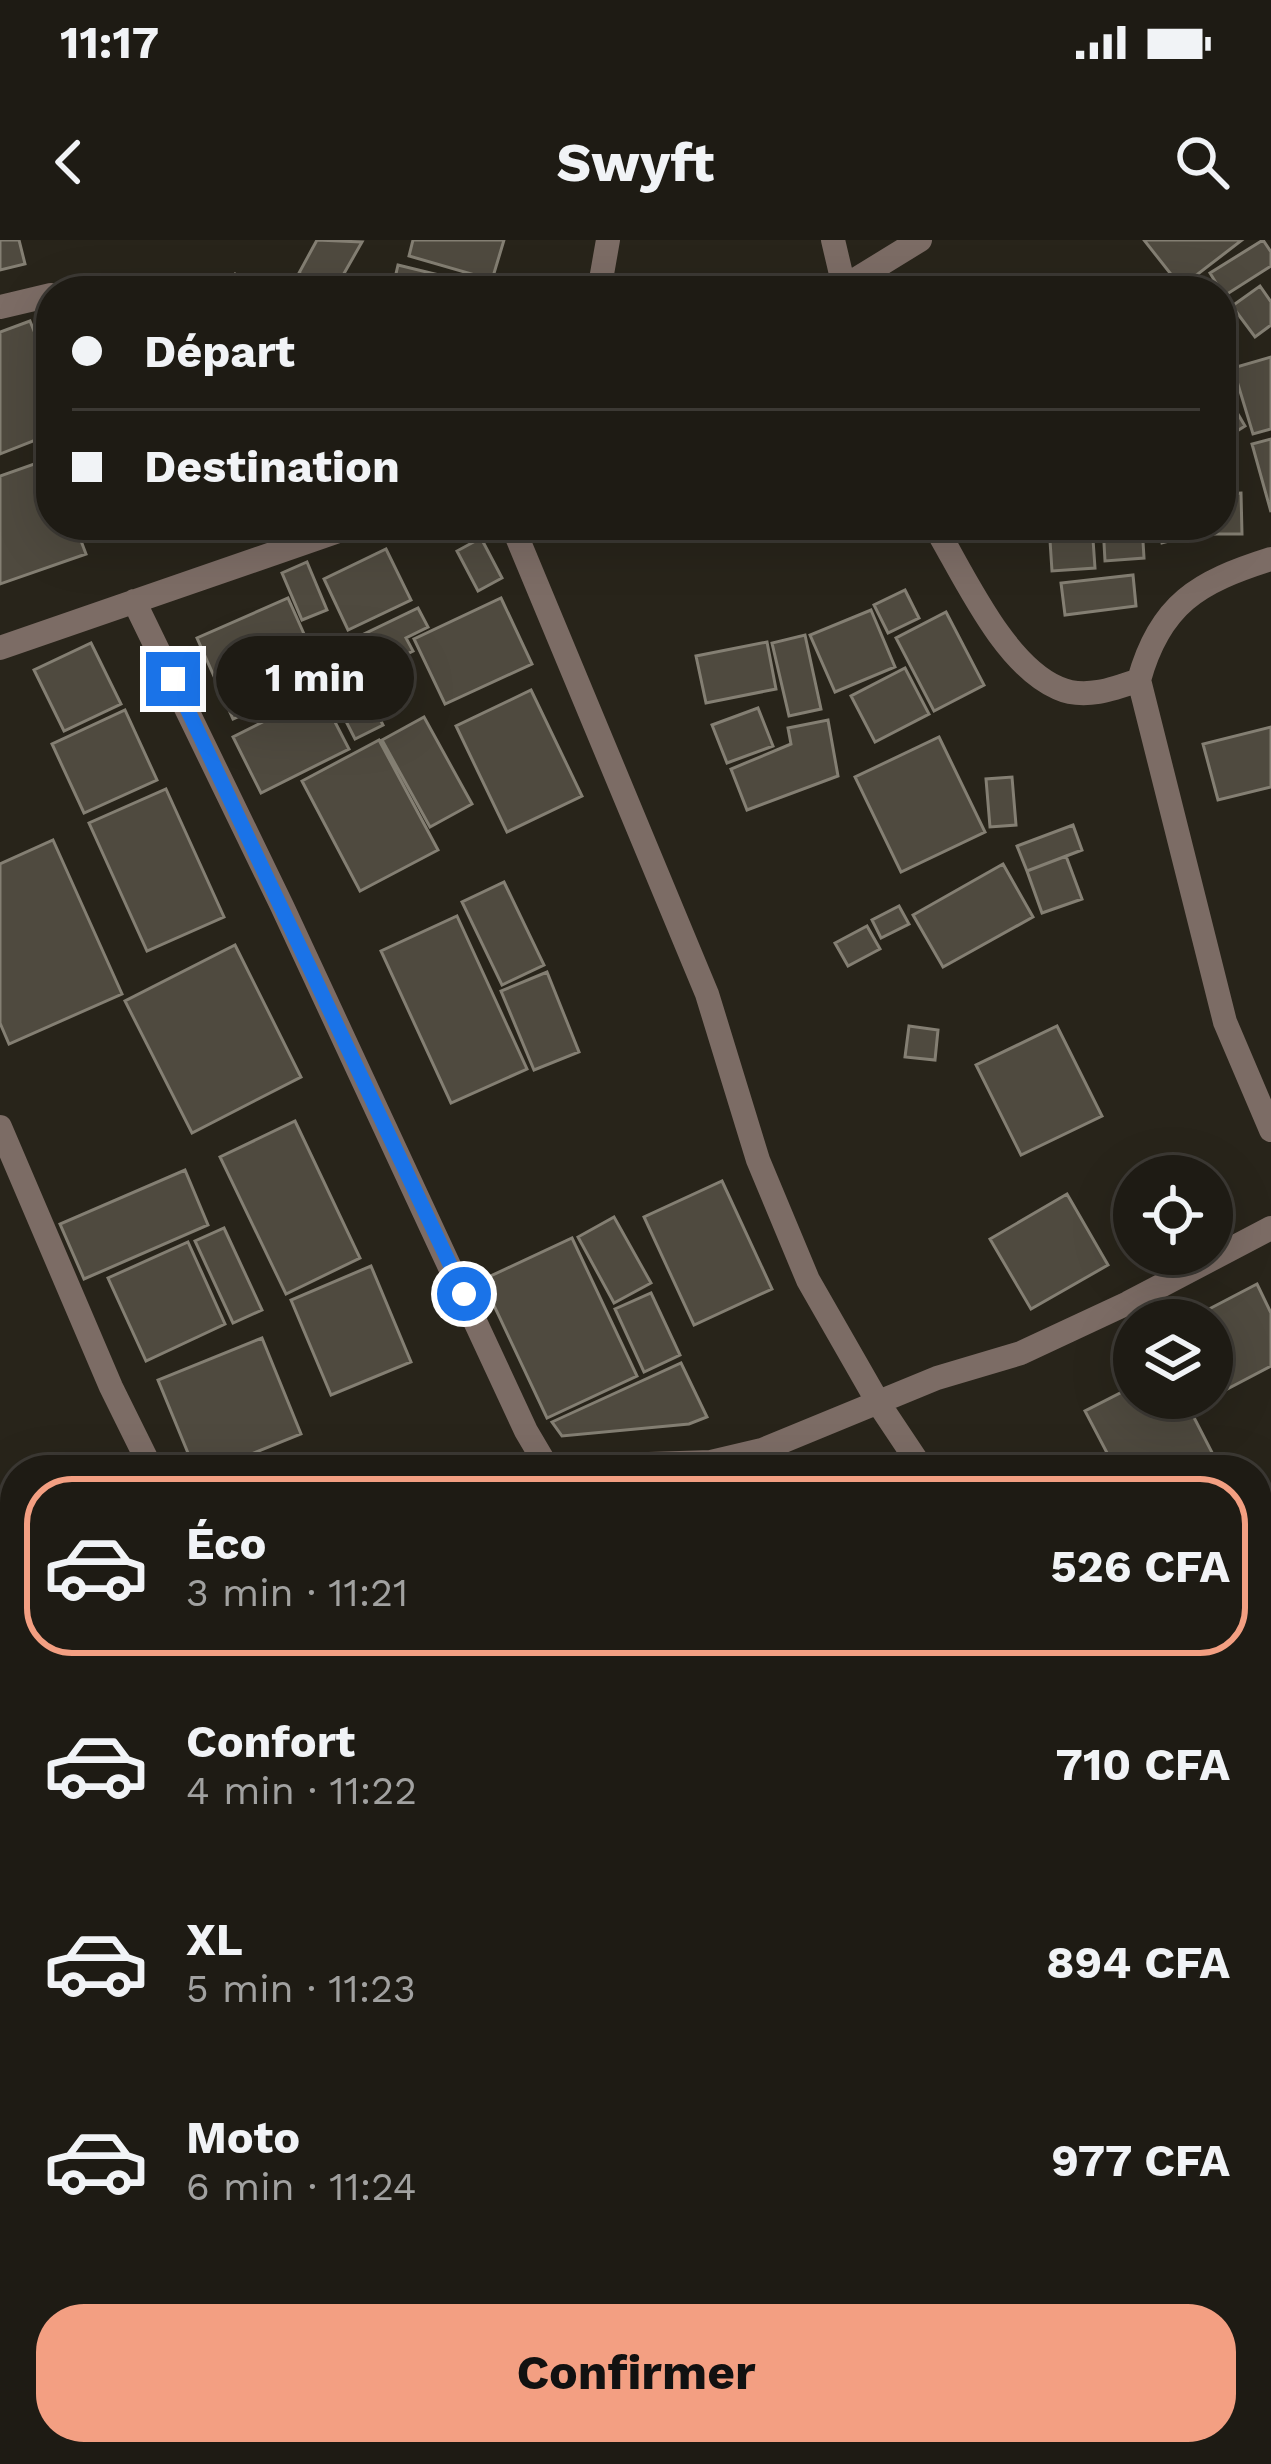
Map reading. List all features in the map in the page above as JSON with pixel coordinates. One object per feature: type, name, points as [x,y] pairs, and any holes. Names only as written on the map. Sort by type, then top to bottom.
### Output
[{"type":"street","points":[[601,276],[608,240]]},
{"type":"street","points":[[833,240],[839,276]]},
{"type":"street","points":[[864,276],[920,240]]},
{"type":"street","points":[[0,307],[36,299]]},
{"type":"street","points":[[0,648],[312,540]]},
{"type":"street","points":[[518,540],[707,994],[758,1160],[800,1260],[879,1404],[913,1455]]},
{"type":"street","points":[[943,540],[999,633],[1034,674],[1061,691],[1104,693],[1139,680]]},
{"type":"street","points":[[1271,559],[1229,572],[1174,607],[1150,639],[1139,680],[1225,1022],[1271,1130]]},
{"type":"street","points":[[134,601],[540,1455]]},
{"type":"street","points":[[0,1127],[145,1455]]},
{"type":"street","points":[[741,1455],[937,1378],[1021,1353],[1128,1304],[1271,1228]]},
{"type":"building","points":[[0,240],[19,240],[25,264],[0,270]]},
{"type":"building","points":[[317,240],[362,242],[343,276],[299,273]]},
{"type":"building","points":[[413,240],[504,240],[493,276],[409,256]]},
{"type":"building","points":[[1144,240],[1242,240],[1195,276],[1172,276]]},
{"type":"building","points":[[1263,240],[1271,252],[1271,266],[1236,288],[1236,276],[1210,273]]},
{"type":"building","points":[[398,265],[443,276],[395,276]]},
{"type":"building","points":[[1260,286],[1271,302],[1271,325],[1255,337],[1236,311],[1236,303]]},
{"type":"building","points":[[30,321],[36,336],[36,440],[0,454],[0,332]]},
{"type":"building","points":[[1271,357],[1271,429],[1253,434],[1236,367]]},
{"type":"building","points":[[1236,411],[1245,426],[1236,432]]},
{"type":"building","points":[[1271,439],[1271,512],[1252,444]]},
{"type":"building","points":[[36,463],[36,540],[81,540],[86,554],[0,584],[0,476]]},
{"type":"building","points":[[1236,493],[1241,493],[1242,534],[1236,534]]},
{"type":"building","points":[[482,540],[502,578],[478,591],[457,551]]},
{"type":"building","points":[[1050,540],[1093,540],[1095,568],[1052,571]]},
{"type":"building","points":[[1104,540],[1143,540],[1144,558],[1105,561]]},
{"type":"building","points":[[386,549],[411,600],[348,630],[324,579]]},
{"type":"building","points":[[307,562],[327,610],[302,620],[282,573]]},
{"type":"building","points":[[1133,575],[1136,606],[1065,615],[1061,583]]},
{"type":"building","points":[[905,590],[919,618],[888,633],[874,605]]},
{"type":"building","points":[[288,598],[324,679],[233,719],[197,638]]},
{"type":"building","points":[[501,598],[532,664],[445,704],[414,639]]},
{"type":"building","points":[[418,608],[428,627],[406,638],[413,651],[378,668],[362,635]]},
{"type":"building","points":[[871,610],[895,667],[835,692],[810,635]]},
{"type":"building","points":[[946,612],[984,685],[934,711],[896,638]]},
{"type":"building","points":[[805,635],[821,709],[789,716],[772,643]]},
{"type":"building","points":[[767,642],[776,689],[706,703],[696,656]]},
{"type":"building","points":[[91,643],[121,704],[64,731],[34,670]]},
{"type":"building","points":[[905,668],[929,714],[875,742],[851,696]]},
{"type":"building","points":[[358,675],[383,725],[355,739],[330,690]]},
{"type":"building","points":[[531,690],[582,796],[507,832],[456,726]]},
{"type":"building","points":[[320,693],[349,749],[261,793],[233,737]]},
{"type":"building","points":[[758,708],[773,746],[727,763],[712,725]]},
{"type":"building","points":[[125,710],[157,780],[84,813],[52,744]]},
{"type":"building","points":[[424,717],[472,804],[430,827],[382,740]]},
{"type":"building","points":[[828,720],[838,776],[747,810],[731,769],[791,744],[788,728]]},
{"type":"building","points":[[1271,727],[1271,787],[1218,800],[1203,744]]},
{"type":"building","points":[[939,737],[985,832],[901,872],[855,777]]},
{"type":"building","points":[[379,740],[438,850],[360,891],[302,781]]},
{"type":"building","points":[[1012,777],[1016,825],[990,827],[986,779]]},
{"type":"building","points":[[166,789],[224,917],[147,951],[89,823]]},
{"type":"building","points":[[1073,825],[1082,850],[1027,871],[1017,846]]},
{"type":"building","points":[[53,840],[122,994],[9,1044],[0,1023],[0,864]]},
{"type":"building","points":[[1066,856],[1082,899],[1042,913],[1027,871]]},
{"type":"building","points":[[1003,864],[1033,917],[943,967],[913,915]]},
{"type":"building","points":[[504,882],[544,965],[502,985],[462,902]]},
{"type":"building","points":[[899,906],[909,924],[881,938],[872,920]]},
{"type":"building","points":[[457,916],[527,1069],[451,1103],[381,951]]},
{"type":"building","points":[[867,926],[880,949],[848,966],[835,943]]},
{"type":"building","points":[[235,945],[301,1077],[192,1133],[125,1001]]},
{"type":"building","points":[[547,972],[579,1052],[534,1070],[501,991]]},
{"type":"building","points":[[909,1026],[938,1030],[935,1060],[905,1057]]},
{"type":"building","points":[[1057,1026],[1102,1116],[1021,1155],[976,1065]]},
{"type":"building","points":[[295,1121],[360,1258],[286,1294],[220,1157]]},
{"type":"building","points":[[185,1170],[208,1225],[84,1279],[60,1224]]},
{"type":"building","points":[[722,1181],[772,1289],[694,1325],[644,1217]]},
{"type":"building","points":[[1067,1194],[1108,1265],[1031,1309],[990,1239]]},
{"type":"building","points":[[614,1217],[651,1283],[614,1303],[578,1237]]},
{"type":"building","points":[[224,1228],[262,1310],[233,1323],[195,1241]]},
{"type":"building","points":[[572,1238],[637,1376],[547,1418],[482,1280]]},
{"type":"building","points":[[188,1242],[225,1324],[146,1361],[108,1278]]},
{"type":"building","points":[[371,1266],[411,1362],[331,1395],[291,1300]]},
{"type":"building","points":[[1257,1284],[1271,1313],[1271,1366],[1233,1386],[1233,1299],[1228,1299]]},
{"type":"building","points":[[651,1293],[680,1355],[644,1372],[615,1309]]},
{"type":"building","points":[[262,1338],[301,1434],[248,1455],[189,1455],[158,1380]]},
{"type":"building","points":[[681,1363],[707,1417],[689,1424],[562,1436],[552,1422]]},
{"type":"building","points":[[1113,1397],[1113,1419],[1195,1419],[1213,1455],[1108,1455],[1085,1411]]},
{"type":"route","points":[[173,679],[464,1294]]}]
